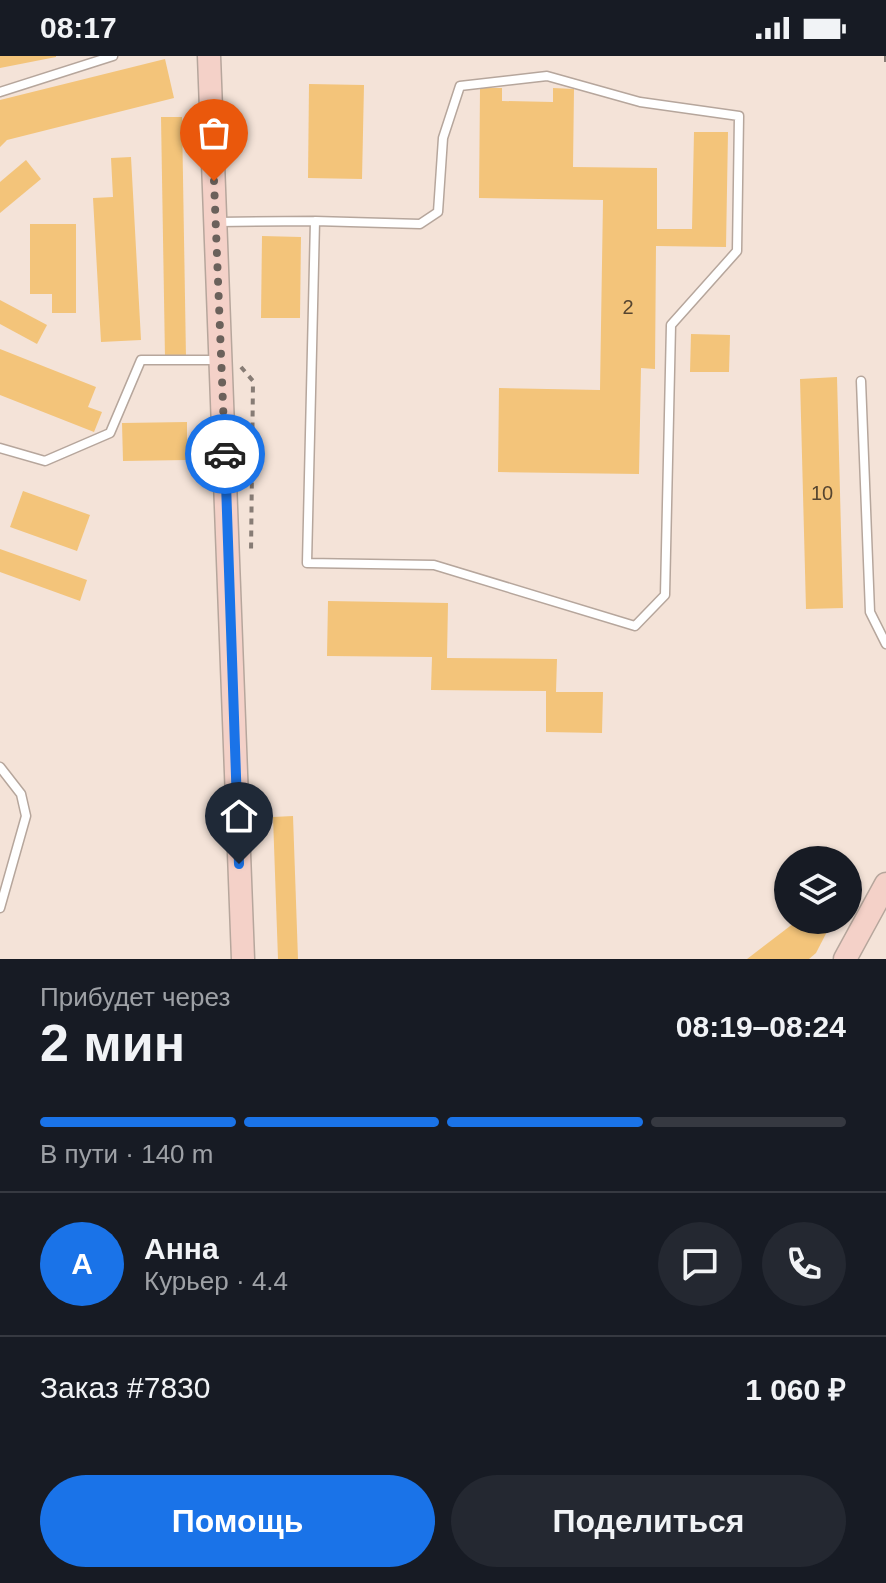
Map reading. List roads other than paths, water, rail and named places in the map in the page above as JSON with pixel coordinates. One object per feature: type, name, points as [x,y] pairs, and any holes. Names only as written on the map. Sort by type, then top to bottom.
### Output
[{"type":"street","points":[[209,56],[243,959]]},
{"type":"street","points":[[845,959],[886,884]]},
{"type":"lane","points":[[0,92],[113,56]]},
{"type":"lane","points":[[216,222],[315,221],[420,224],[438,212],[443,138],[460,86],[547,76],[640,102],[739,116],[737,251],[671,325],[665,595],[635,626],[434,565],[307,563],[315,221]]},
{"type":"lane","points":[[0,448],[45,461],[110,433],[141,360],[221,360]]},
{"type":"lane","points":[[861,381],[870,612],[886,644]]},
{"type":"lane","points":[[0,767],[21,794],[26,816],[0,908]]}]
